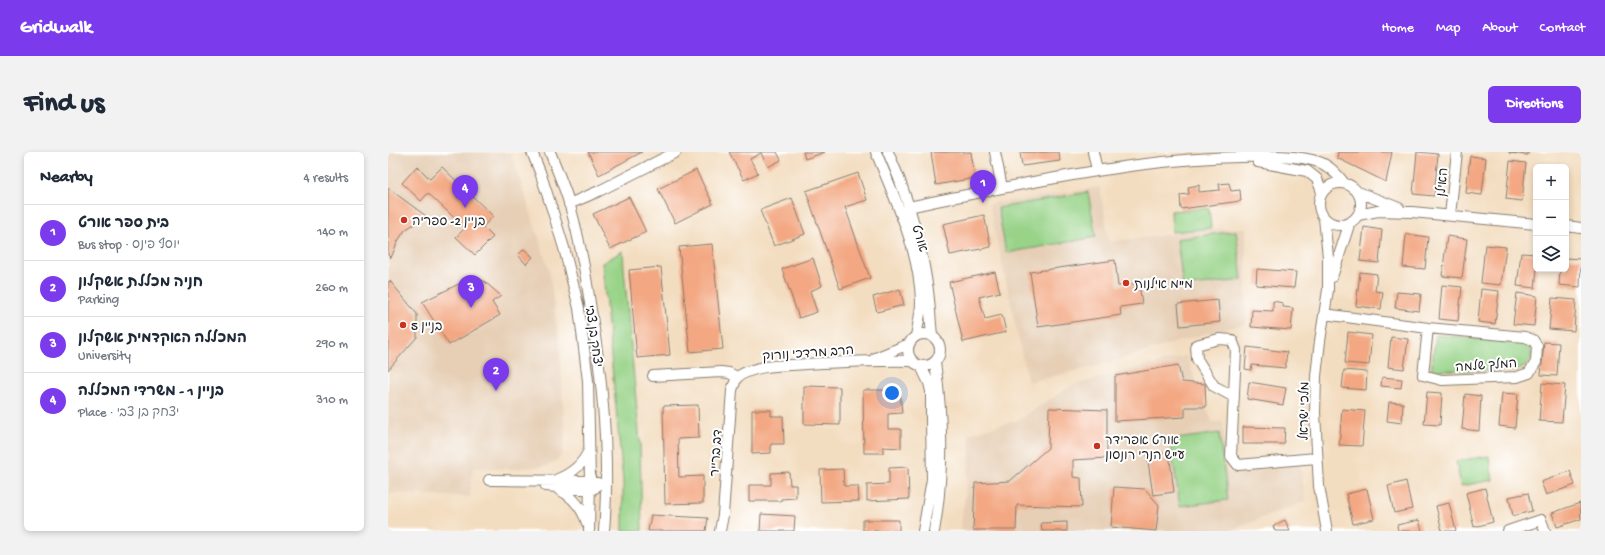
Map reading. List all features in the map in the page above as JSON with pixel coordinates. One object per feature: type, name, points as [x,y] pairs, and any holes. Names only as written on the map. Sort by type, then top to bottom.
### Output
[{"type":"street","name":"יצחק בן צבי","points":[[532,152],[540,172],[564,248],[579,308],[588,380],[590,446],[589,531]]},
{"type":"street","name":"יצחק בן צבי","points":[[550,152],[570,204],[580,242],[601,378],[605,485],[604,531]]},
{"type":"street","points":[[570,204],[676,152]]},
{"type":"street","name":"אורט","points":[[876,152],[902,218],[913,253],[921,302],[916,336]]},
{"type":"street","name":"אורט","points":[[888,152],[902,183],[910,207],[920,248],[927,284],[932,335]]},
{"type":"street","points":[[995,152],[1002,188]]},
{"type":"street","points":[[1093,152],[1097,170]]},
{"type":"street","name":"האילן","points":[[1450,215],[1457,152]]},
{"type":"street","points":[[902,218],[906,210],[910,207],[966,194],[1097,170],[1206,158],[1310,156],[1327,166],[1344,183],[1354,188],[1358,192],[1390,206],[1412,212]]},
{"type":"street","points":[[1306,172],[1310,156]]},
{"type":"street","points":[[1206,158],[1259,162],[1306,172],[1317,179],[1322,192],[1319,205],[1324,218],[1336,224],[1343,225],[1354,219],[1378,211],[1450,215],[1533,224]]},
{"type":"street","points":[[1322,192],[1332,184],[1344,183]]},
{"type":"street","points":[[1354,219],[1361,204],[1358,192]]},
{"type":"street","name":"מלכי ישראל","points":[[1324,218],[1328,257],[1328,290]]},
{"type":"street","name":"מלכי ישראל","points":[[1328,531],[1319,486],[1316,458],[1316,376],[1328,290],[1341,247],[1354,219]]},
{"type":"street","points":[[1569,226],[1581,228]]},
{"type":"street","name":"המלך שלמה","points":[[1324,314],[1428,328],[1525,337],[1533,340],[1537,346],[1534,367],[1529,373],[1517,376],[1442,380],[1423,375],[1428,328]]},
{"type":"street","points":[[917,363],[929,365],[935,362],[938,358],[940,348],[939,343],[932,335],[921,334],[916,336],[909,344],[908,353],[917,363],[929,383],[930,390],[932,479],[923,531]]},
{"type":"street","points":[[1234,396],[1214,386],[1197,359],[1196,345],[1219,339],[1232,340],[1236,350],[1234,396],[1231,456],[1238,465],[1316,458]]},
{"type":"street","name":"הרב מרדכי נורוק","points":[[872,360],[909,344]]},
{"type":"street","name":"הרב מרדכי נורוק","points":[[738,377],[750,371],[768,367],[872,360],[917,363]]},
{"type":"street","points":[[934,531],[940,492],[942,456],[939,392],[935,362]]},
{"type":"street","points":[[653,376],[721,372],[729,373],[738,377]]},
{"type":"street","name":"דב ברייר","points":[[720,531],[723,515],[732,390],[738,377]]},
{"type":"street","points":[[551,483],[579,467],[590,446]]},
{"type":"street","points":[[494,480],[605,485]]},
{"type":"street","points":[[551,483],[576,502],[586,518],[589,531]]},
{"type":"street","points":[[1508,531],[1541,520],[1544,531]]},
{"type":"shaded area","points":[[388,152],[511,152],[549,270],[560,346],[565,437],[562,456],[548,466],[510,469],[473,468],[470,497],[388,493]]},
{"type":"shaded area","name":"מ\"מ אילנות","points":[[1100,187],[1109,242],[1201,230],[1246,228],[1246,324],[1207,333],[1101,365],[1028,382],[989,204]]},
{"type":"shaded area","name":"אורט אפרידר ע\"ש הנרי רונסון","points":[[1186,356],[1212,422],[1223,422],[1227,472],[1300,465],[1306,501],[1229,531],[960,531],[970,458],[969,434],[1018,420],[1072,385]]},
{"type":"green space","points":[[1088,192],[1096,237],[1006,253],[998,208]]},
{"type":"green space","points":[[1209,208],[1211,228],[1172,232],[1171,211]]},
{"type":"green space","points":[[1236,231],[1242,280],[1183,287],[1177,239]]},
{"type":"green space","points":[[623,251],[640,443],[642,531],[623,531],[623,481],[602,263]]},
{"type":"green space","points":[[1436,335],[1525,343],[1532,353],[1527,365],[1516,371],[1431,370]]},
{"type":"green space","points":[[1219,433],[1228,500],[1180,506],[1170,440]]},
{"type":"green space","points":[[1489,456],[1493,480],[1461,486],[1456,461]]},
{"type":"building","points":[[588,152],[642,152],[599,175]]},
{"type":"building","points":[[729,152],[777,152],[781,160],[768,167],[761,153],[750,159],[758,173],[744,180]]},
{"type":"building","points":[[803,152],[825,152],[805,159]]},
{"type":"building","points":[[931,152],[971,152],[975,178],[936,185]]},
{"type":"building","points":[[1020,152],[1059,152],[1060,161],[1022,166]]},
{"type":"building","points":[[1338,152],[1392,152],[1386,182],[1337,158]]},
{"type":"building","points":[[1417,152],[1438,154],[1434,196],[1413,194]]},
{"type":"building","points":[[1528,152],[1528,155],[1509,153]]},
{"type":"building","points":[[1470,156],[1486,158],[1482,195],[1466,193]]},
{"type":"building","points":[[1510,161],[1526,163],[1522,201],[1506,199]]},
{"type":"building","points":[[417,166],[430,179],[442,167],[493,216],[483,227],[493,237],[475,255],[456,237],[465,228],[428,193],[421,201],[402,183]]},
{"type":"building","points":[[696,170],[713,204],[675,223],[658,189]]},
{"type":"building","points":[[858,173],[867,200],[845,207],[870,278],[840,289],[806,191]]},
{"type":"building","points":[[1229,183],[1231,191],[1240,190],[1241,201],[1181,209],[1180,195],[1189,194],[1188,187],[1199,185],[1199,192],[1220,190],[1219,184]]},
{"type":"building","name":"בניין 2- ספריה","points":[[388,188],[426,216],[405,230],[398,241],[391,258],[388,255]]},
{"type":"building","points":[[629,197],[646,232],[610,249],[593,214]]},
{"type":"building","points":[[792,198],[805,234],[774,246],[760,210]]},
{"type":"building","points":[[984,215],[991,247],[950,255],[943,224]]},
{"type":"building","points":[[1364,227],[1382,230],[1379,263],[1360,261]]},
{"type":"building","points":[[1406,234],[1428,237],[1425,269],[1403,267]]},
{"type":"building","points":[[1447,236],[1467,239],[1462,278],[1442,276]]},
{"type":"building","points":[[712,244],[723,349],[690,352],[679,247]]},
{"type":"building","points":[[1485,245],[1506,247],[1501,285],[1481,283]]},
{"type":"building","points":[[524,249],[533,257],[526,264],[518,255]]},
{"type":"building","points":[[1521,253],[1533,254],[1533,272],[1537,272],[1535,288],[1517,286]]},
{"type":"building","points":[[813,258],[822,286],[810,291],[817,312],[799,318],[782,269]]},
{"type":"building","points":[[1569,258],[1581,259],[1580,287],[1559,285],[1560,272],[1569,272]]},
{"type":"building","points":[[1115,260],[1118,286],[1139,283],[1142,304],[1120,307],[1121,315],[1038,327],[1030,272]]},
{"type":"building","points":[[661,267],[670,355],[637,358],[629,270]]},
{"type":"building","points":[[1257,269],[1296,272],[1294,288],[1256,285]]},
{"type":"building","points":[[995,272],[1000,292],[979,297],[985,319],[1002,315],[1006,332],[963,342],[949,282]]},
{"type":"building","points":[[1360,272],[1377,274],[1375,291],[1383,292],[1381,309],[1356,306]]},
{"type":"building","points":[[469,279],[484,281],[501,296],[492,302],[500,315],[449,345],[422,302]]},
{"type":"building","name":"בניין 5","points":[[390,281],[417,314],[417,337],[388,370],[388,282]]},
{"type":"building","points":[[1442,285],[1462,287],[1458,321],[1439,319]]},
{"type":"building","points":[[900,289],[904,305],[877,312],[873,297]]},
{"type":"building","points":[[1481,289],[1499,291],[1495,324],[1478,322]]},
{"type":"building","points":[[1397,292],[1421,294],[1419,311],[1395,308]]},
{"type":"building","points":[[1517,293],[1537,296],[1534,326],[1513,324]]},
{"type":"building","points":[[1552,298],[1576,300],[1574,331],[1549,329]]},
{"type":"building","points":[[1218,300],[1220,322],[1180,326],[1178,304]]},
{"type":"building","points":[[1273,301],[1283,303],[1283,307],[1293,308],[1291,330],[1251,327],[1252,310],[1273,311]]},
{"type":"building","points":[[1348,332],[1372,335],[1369,365],[1345,363]]},
{"type":"building","points":[[1391,337],[1408,339],[1404,369],[1388,367]]},
{"type":"building","points":[[1544,342],[1559,343],[1557,376],[1541,375]]},
{"type":"building","points":[[1247,347],[1287,352],[1285,368],[1252,365],[1251,370],[1245,369]]},
{"type":"building","points":[[1178,365],[1182,382],[1205,384],[1206,407],[1185,407],[1185,417],[1115,421],[1115,376]]},
{"type":"building","points":[[1344,370],[1367,372],[1366,390],[1342,388]]},
{"type":"building","points":[[1382,377],[1402,379],[1401,388],[1381,386]]},
{"type":"building","points":[[1249,382],[1286,388],[1283,405],[1247,399]]},
{"type":"building","points":[[1542,383],[1565,385],[1562,422],[1539,421]]},
{"type":"building","points":[[804,386],[840,387],[840,425],[804,424]]},
{"type":"building","points":[[863,390],[900,390],[902,413],[888,414],[888,429],[901,429],[901,448],[883,447],[883,453],[864,453]]},
{"type":"building","points":[[1427,392],[1442,393],[1440,425],[1424,424]]},
{"type":"building","points":[[1502,393],[1518,394],[1515,428],[1499,426]]},
{"type":"building","points":[[1465,394],[1481,396],[1479,431],[1462,429]]},
{"type":"building","points":[[1389,402],[1403,403],[1402,423],[1387,421]]},
{"type":"building","points":[[698,405],[699,438],[678,439],[679,477],[703,476],[703,503],[665,504],[663,406]]},
{"type":"building","points":[[1049,408],[1107,410],[1107,458],[1073,460],[1073,477],[1081,478],[1082,507],[1017,505],[1016,530],[973,530],[975,483],[1010,481],[1048,448]]},
{"type":"building","points":[[1342,409],[1365,411],[1362,446],[1339,445]]},
{"type":"building","points":[[752,410],[771,410],[771,416],[783,416],[784,444],[771,444],[771,453],[752,454]]},
{"type":"building","points":[[1243,427],[1285,428],[1284,444],[1243,444]]},
{"type":"building","points":[[1169,452],[1174,492],[1153,495],[1147,455]]},
{"type":"building","points":[[908,467],[909,499],[867,501],[867,485],[889,484],[889,468]]},
{"type":"building","points":[[843,469],[844,486],[858,486],[859,501],[821,502],[820,470]]},
{"type":"building","points":[[1570,471],[1575,485],[1546,495],[1541,482]]},
{"type":"building","points":[[789,472],[790,485],[796,485],[796,498],[781,499],[781,501],[749,501],[749,485],[771,485],[771,473]]},
{"type":"building","points":[[1406,481],[1412,509],[1394,513],[1388,486]]},
{"type":"building","points":[[1114,487],[1145,489],[1159,505],[1156,531],[1111,527]]},
{"type":"building","points":[[1485,488],[1493,522],[1474,527],[1466,493]]},
{"type":"building","points":[[1367,489],[1374,519],[1353,524],[1346,494]]},
{"type":"building","points":[[1528,493],[1532,511],[1513,516],[1509,497]]},
{"type":"building","points":[[1449,503],[1456,531],[1442,531],[1436,506]]},
{"type":"building","points":[[1580,503],[1581,519],[1557,527],[1552,513]]},
{"type":"building","points":[[761,514],[795,516],[794,531],[760,531]]},
{"type":"building","points":[[651,515],[708,518],[706,531],[648,531]]},
{"type":"building","points":[[863,520],[899,520],[899,531],[863,531]]},
{"type":"building","points":[[1285,520],[1290,531],[1275,531],[1273,526]]},
{"type":"building","points":[[1419,520],[1422,531],[1398,531],[1397,525]]},
{"type":"building","points":[[1067,522],[1067,531],[1042,531],[1041,523]]},
{"type":"place","name":"בית ספר אורט","points":[[983,203]]},
{"type":"place","name":"בניין 1 - משרדי המכללה","points":[[465,208]]},
{"type":"place","name":"בניין 2- ספריה","points":[[404,220]]},
{"type":"place","name":"מ\"מ אילנות","points":[[1126,283]]},
{"type":"place","name":"המכללה האקדמית אשקלון","points":[[471,308]]},
{"type":"place","name":"בניין 5","points":[[403,325]]},
{"type":"place","name":"חניה מכללת אשקלון","points":[[496,391]]},
{"type":"place","name":"אורט אפרידר ע\"ש הנרי רונסון","points":[[1097,446]]}]
